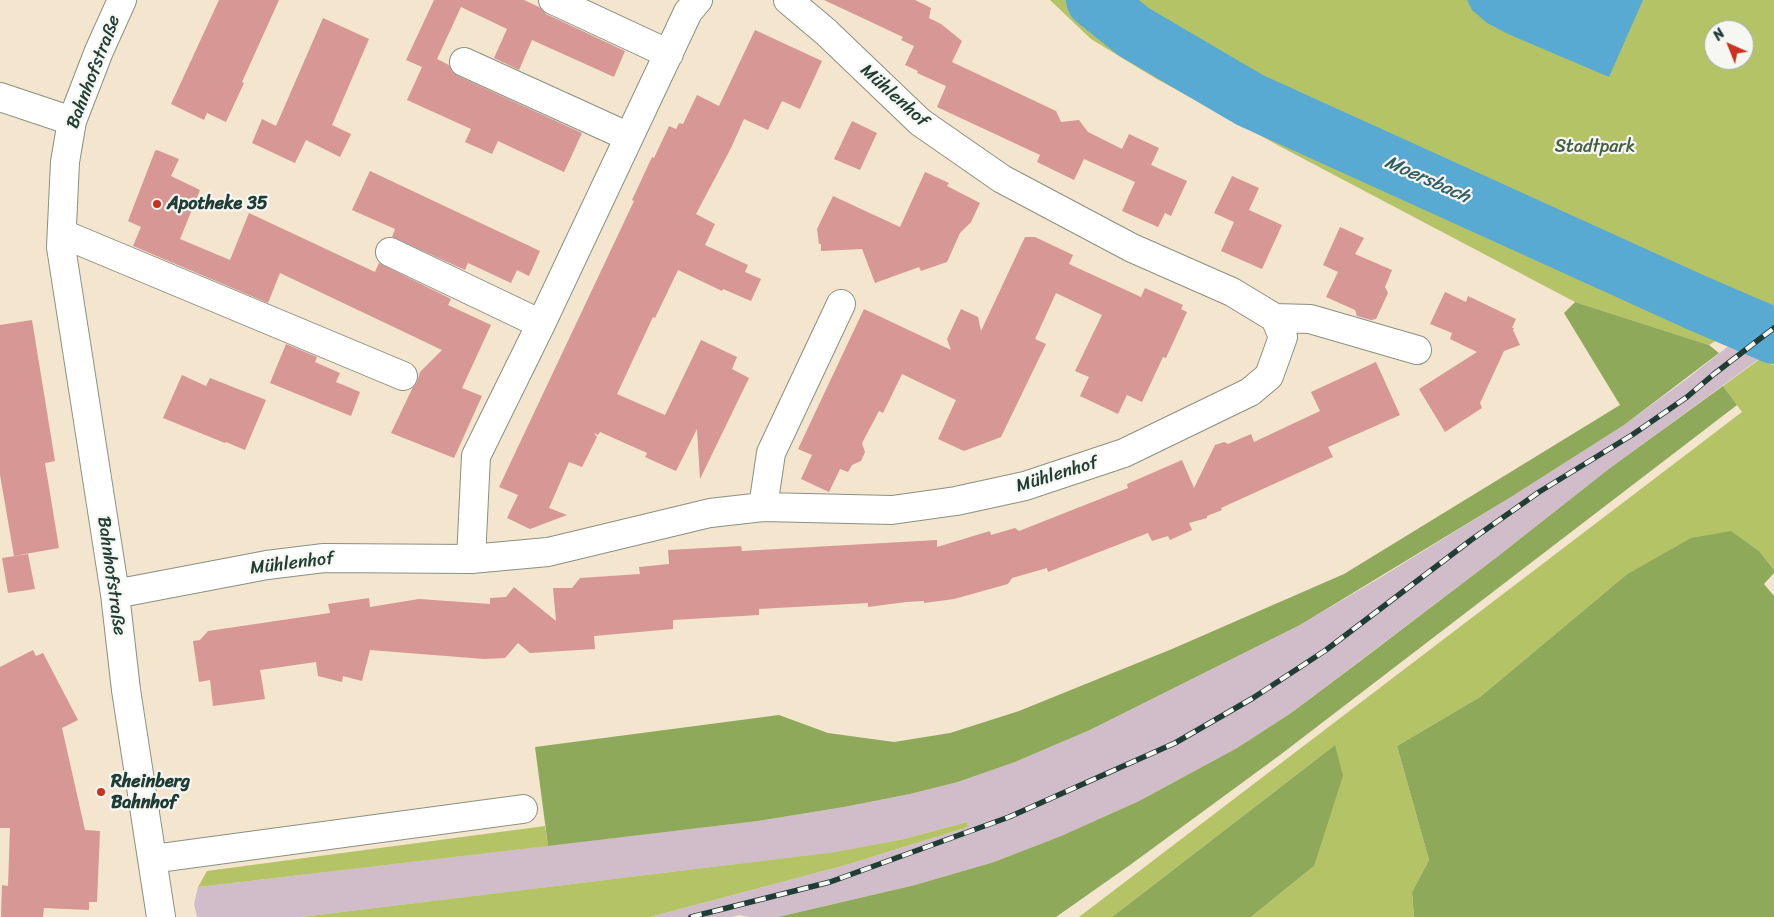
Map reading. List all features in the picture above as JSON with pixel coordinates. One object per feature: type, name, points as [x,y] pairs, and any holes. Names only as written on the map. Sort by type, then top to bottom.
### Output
[{"type":"street","name":"Bahnhofstraße","points":[[122,0],[99,51],[72,121],[65,162],[61,246],[115,594],[126,690],[161,917]]},
{"type":"street","points":[[553,0],[669,54]]},
{"type":"street","points":[[471,559],[476,456],[541,324],[688,12],[698,0]]},
{"type":"street","name":"Mühlenhof","points":[[788,0],[826,32],[920,122],[1002,180],[1132,248],[1232,292],[1275,318],[1310,319],[1416,350]]},
{"type":"street","points":[[464,62],[629,137]]},
{"type":"street","points":[[0,97],[72,121]]},
{"type":"street","points":[[63,234],[403,376]]},
{"type":"street","points":[[390,252],[541,324]]},
{"type":"street","points":[[763,506],[771,453],[841,304]]},
{"type":"street","name":"Mühlenhof","points":[[115,594],[266,565],[324,558],[471,559],[548,552],[710,513],[763,506],[892,510],[956,501],[1025,486],[1124,453],[1250,392],[1269,376],[1283,337],[1275,318]]},
{"type":"street","points":[[152,859],[523,809]]},
{"type":"shaded area","points":[[1774,310],[1774,348],[1610,468],[1497,557],[1291,713],[1237,748],[1139,801],[1061,836],[994,862],[915,885],[778,917],[739,915],[731,917],[650,917],[846,865],[968,827],[967,822],[904,839],[836,852],[301,917],[197,917],[194,904],[198,887],[758,821],[910,794],[958,782],[1015,762],[1090,730],[1300,625],[1378,579],[1624,425],[1688,378]]},
{"type":"green space","name":"Stadtpark","points":[[1050,0],[1774,0],[1774,306],[1709,345],[1575,302],[1283,148],[1155,78],[1091,39]]},
{"type":"green space","points":[[1575,302],[1709,345],[1719,353],[1624,425],[1511,497],[1300,625],[1090,730],[1015,762],[958,782],[844,807],[758,821],[548,846],[535,747],[779,715],[828,733],[894,742],[950,733],[1019,711],[1172,649],[1344,574],[1620,405],[1564,313]]},
{"type":"green space","points":[[1760,359],[1774,365],[1774,570],[1760,552],[1626,575],[1480,697],[1397,746],[1429,860],[1412,892],[1414,917],[1251,917],[1314,866],[1335,745],[1112,917],[1079,917],[1742,412],[1723,386]]},
{"type":"green space","points":[[1723,386],[1737,405],[1280,755],[1056,917],[778,917],[915,885],[994,862],[1061,836],[1139,801],[1237,748],[1291,713],[1497,557],[1610,468]]},
{"type":"green space","points":[[1731,531],[1760,552],[1774,570],[1774,573],[1764,584],[1774,596],[1774,917],[1414,917],[1412,892],[1429,860],[1397,746],[1480,697],[1626,575],[1691,538]]},
{"type":"green space","points":[[1335,745],[1343,776],[1314,866],[1251,917],[1112,917]]},
{"type":"green space","points":[[967,822],[968,827],[846,865],[650,917],[301,917],[835,852],[904,839]]},
{"type":"green space","points":[[545,826],[548,846],[198,887],[207,871]]},
{"type":"water","points":[[1467,0],[1643,0],[1609,77],[1508,34],[1487,23],[1472,10]]},
{"type":"building","points":[[219,0],[279,0],[226,122],[207,113],[204,120],[171,104]]},
{"type":"building","points":[[434,0],[524,0],[539,7],[546,14],[625,51],[614,77],[532,40],[519,70],[494,58],[507,29],[461,7],[437,59],[449,65],[458,76],[582,133],[564,172],[498,141],[492,154],[465,142],[471,129],[407,100],[422,67],[406,60]]},
{"type":"building","points":[[824,0],[915,0],[931,8],[929,18],[941,24],[962,41],[952,62],[1056,111],[1061,122],[1079,120],[1088,132],[1122,149],[1129,134],[1159,148],[1151,165],[1187,181],[1171,216],[1165,213],[1158,227],[1122,211],[1135,182],[1084,159],[1074,180],[1037,162],[1040,155],[937,107],[946,86],[917,73],[918,71],[905,65],[914,46],[901,40],[903,37]]},
{"type":"building","points":[[323,18],[369,39],[332,125],[351,134],[340,157],[306,140],[295,163],[252,143],[262,119],[276,126]]},
{"type":"building","points":[[755,30],[822,61],[800,109],[782,101],[768,130],[744,119],[696,214],[715,224],[705,245],[748,265],[745,272],[761,279],[751,301],[723,289],[722,291],[678,270],[655,318],[653,317],[617,394],[665,415],[701,340],[737,357],[732,369],[749,378],[700,479],[697,429],[676,471],[645,457],[647,453],[600,432],[598,435],[594,433],[597,437],[582,467],[569,462],[549,508],[567,515],[530,529],[507,518],[518,495],[499,487],[634,201],[632,200],[652,157],[654,158],[669,126],[676,129],[679,123],[683,124],[697,95],[719,106]]},
{"type":"building","points":[[852,121],[877,133],[860,170],[834,159]]},
{"type":"building","points":[[157,150],[179,159],[171,176],[200,190],[180,239],[230,260],[249,213],[375,272],[379,263],[451,299],[448,305],[491,325],[462,388],[482,396],[454,458],[391,433],[417,382],[420,372],[442,350],[280,273],[268,303],[133,246],[141,227],[128,221]]},
{"type":"building","points":[[370,171],[540,251],[529,276],[517,270],[511,283],[468,263],[465,270],[392,237],[395,229],[352,210]]},
{"type":"building","points":[[925,172],[949,183],[947,186],[980,203],[971,222],[960,233],[947,262],[921,271],[919,267],[875,283],[862,249],[821,251],[817,229],[833,196],[900,227]]},
{"type":"building","points":[[1232,176],[1259,188],[1249,210],[1282,225],[1262,269],[1221,251],[1234,222],[1214,213]]},
{"type":"building","points":[[1340,227],[1364,238],[1355,254],[1392,270],[1385,287],[1388,293],[1376,319],[1371,320],[1357,316],[1355,310],[1326,297],[1338,272],[1323,265]]},
{"type":"building","points":[[1025,237],[1035,237],[1073,255],[1069,264],[1141,297],[1145,288],[1183,305],[1181,309],[1187,312],[1166,358],[1163,357],[1142,402],[1127,395],[1118,414],[1080,396],[1089,377],[1075,371],[1102,315],[1056,293],[1035,339],[1046,344],[1001,437],[964,451],[938,439],[956,400],[902,374],[883,413],[879,411],[862,443],[865,452],[861,461],[852,465],[848,472],[840,469],[829,492],[801,479],[812,455],[798,449],[864,309],[951,350],[947,339],[961,309],[978,317],[981,331]]},
{"type":"building","points":[[1445,292],[1466,302],[1468,296],[1516,319],[1512,328],[1514,328],[1513,330],[1520,345],[1504,351],[1480,403],[1482,408],[1445,432],[1419,389],[1477,352],[1450,339],[1452,333],[1430,324]]},
{"type":"building","points":[[32,320],[55,461],[45,463],[59,548],[14,556],[0,475],[0,325]]},
{"type":"building","points":[[286,344],[317,357],[315,362],[340,373],[336,382],[360,392],[351,416],[270,383]]},
{"type":"building","points":[[1376,362],[1400,415],[1328,447],[1333,457],[1221,508],[1222,510],[1207,516],[1207,518],[1189,523],[1192,530],[1170,540],[1168,536],[1152,541],[1148,533],[1048,572],[1047,568],[1012,578],[1008,584],[954,599],[868,607],[868,603],[759,609],[759,615],[673,620],[673,629],[594,636],[595,649],[530,653],[518,643],[505,658],[484,659],[370,650],[362,681],[343,676],[342,682],[318,676],[316,662],[260,670],[265,699],[213,706],[210,680],[199,682],[193,641],[200,640],[208,631],[330,613],[328,604],[369,598],[370,607],[419,599],[490,604],[490,598],[506,597],[514,587],[556,621],[553,588],[572,588],[580,578],[640,574],[639,567],[669,564],[668,550],[741,546],[742,551],[937,540],[937,547],[990,531],[991,535],[1015,528],[1019,531],[1128,488],[1127,484],[1182,460],[1194,488],[1215,445],[1224,442],[1228,444],[1251,434],[1254,442],[1320,411],[1311,392]]},
{"type":"building","points":[[182,375],[206,386],[210,378],[266,400],[245,450],[163,418]]},
{"type":"building","points":[[28,554],[35,589],[8,593],[2,558]]},
{"type":"building","points":[[33,650],[36,656],[43,653],[78,720],[62,728],[85,830],[100,831],[97,902],[89,902],[89,910],[44,908],[43,917],[1,917],[2,885],[8,886],[10,828],[0,828],[0,667]]},
{"type":"waterway","name":"Moersbach","points":[[1094,0],[1134,32],[1250,100],[1774,336]]},
{"type":"railway","points":[[691,917],[830,882],[1009,817],[1175,743],[1253,698],[1326,650],[1471,540],[1539,492],[1632,435],[1687,397],[1774,328]]},
{"type":"place","name":"Apotheke 35","points":[[157,204]]},
{"type":"place","name":"Rheinberg Bahnhof","points":[[101,792]]}]
